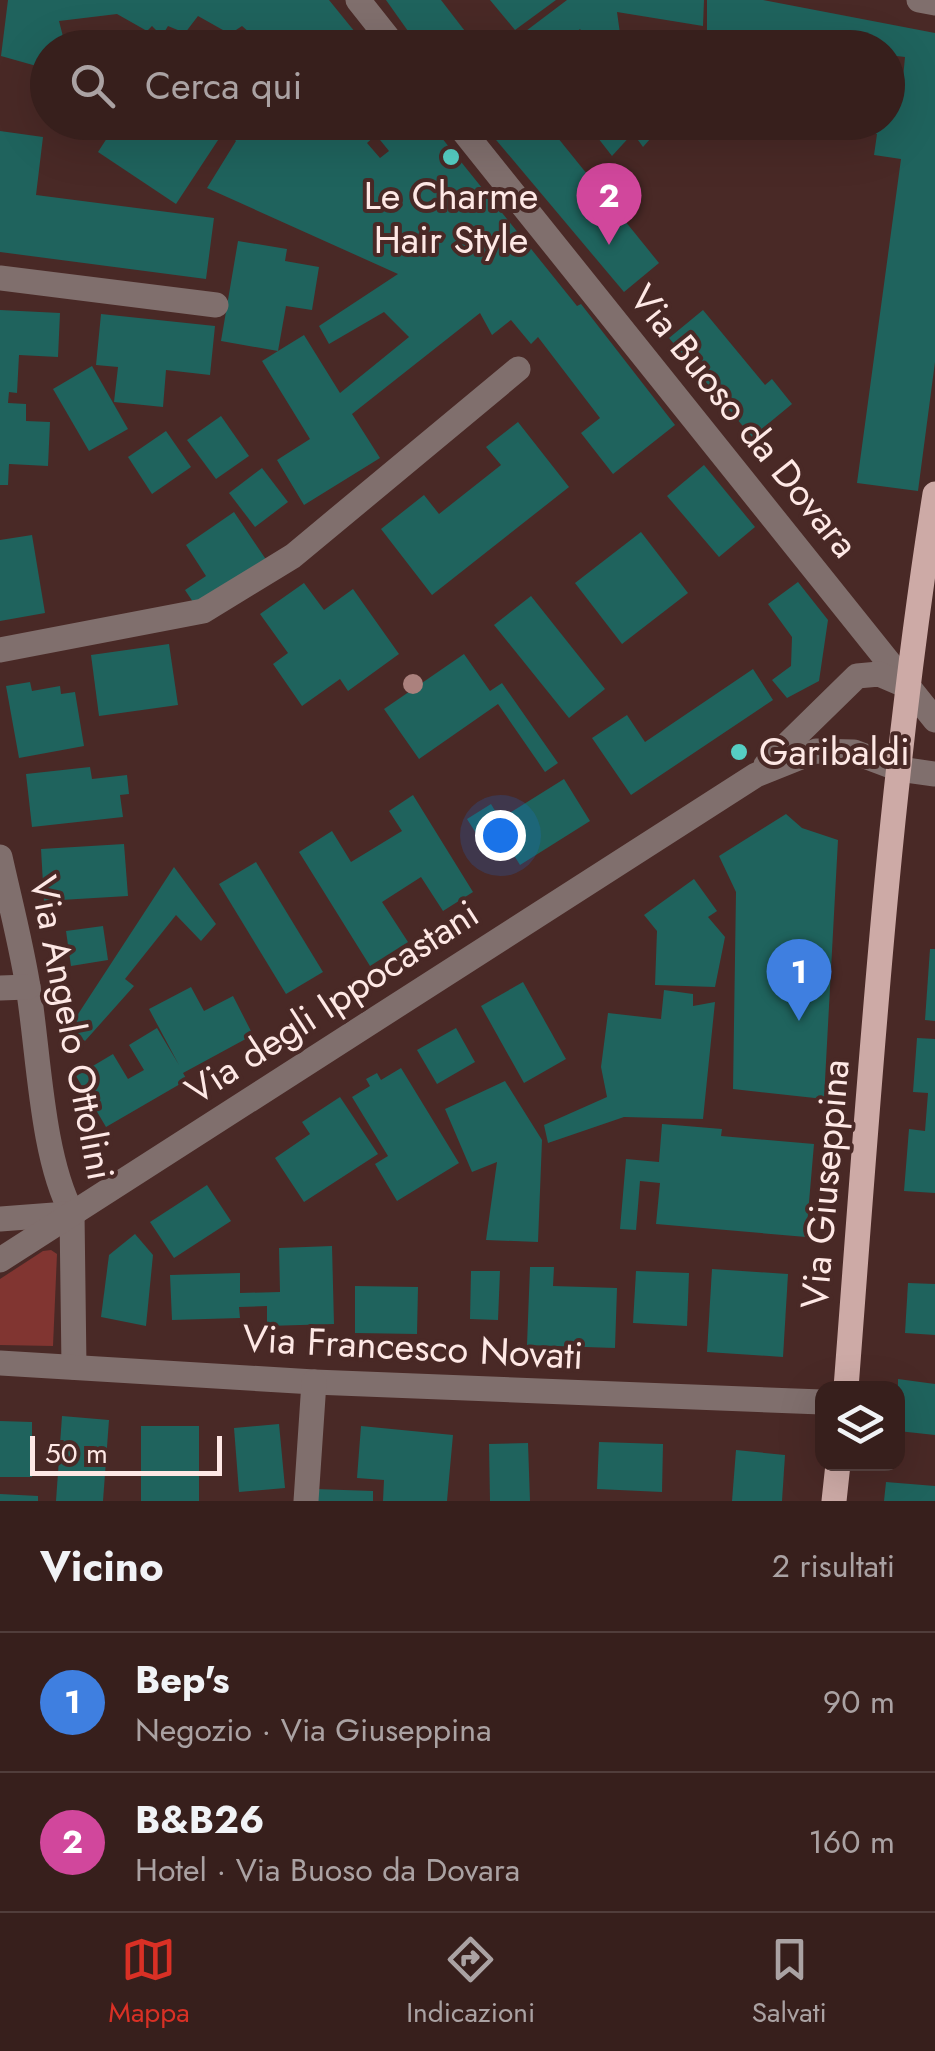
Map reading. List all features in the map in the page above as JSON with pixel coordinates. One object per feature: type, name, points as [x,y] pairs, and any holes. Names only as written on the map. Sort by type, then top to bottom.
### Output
[{"type":"main road","name":"Via Giuseppina","points":[[847,1381],[907,686],[935,494]]},
{"type":"main road","points":[[834,1501],[837,1471]]},
{"type":"street","points":[[358,0],[382,30]]},
{"type":"street","points":[[919,0],[935,3]]},
{"type":"street","name":"Via Buoso da Dovara","points":[[470,140],[935,720]]},
{"type":"street","points":[[0,278],[216,305]]},
{"type":"street","points":[[0,650],[203,611],[293,556],[518,370]]},
{"type":"street","name":"Via degli Ippocastani","points":[[756,775],[858,676],[879,674],[907,686]]},
{"type":"street","name":"Via degli Ippocastani","points":[[0,1260],[756,775],[816,751],[854,752],[899,769]]},
{"type":"street","points":[[899,769],[935,774]]},
{"type":"street","name":"Via Angelo Ottolini","points":[[0,856],[28,987],[51,1145],[72,1213],[74,1367]]},
{"type":"street","points":[[0,988],[28,987]]},
{"type":"street","points":[[0,1219],[72,1213]]},
{"type":"street","name":"Via Francesco Novati","points":[[0,1363],[314,1382],[815,1402]]},
{"type":"street","points":[[306,1501],[314,1382]]},
{"type":"shaded area","points":[[43,1251],[57,1254],[53,1346],[0,1345],[0,1279]]},
{"type":"building","points":[[8,0],[329,0],[353,30],[247,30],[242,26],[223,30],[198,16],[187,30],[168,26],[166,30],[156,30],[152,26],[145,30],[117,14],[59,21],[61,30],[30,30],[30,64],[1,56]]},
{"type":"building","points":[[386,0],[441,0],[464,30],[407,30]]},
{"type":"building","points":[[490,0],[556,0],[515,30]]},
{"type":"building","points":[[567,0],[704,0],[703,26],[617,12],[620,30],[527,30]]},
{"type":"building","points":[[707,0],[763,0],[935,33],[935,362],[918,491],[857,483],[901,159],[874,155],[876,140],[905,140],[905,30],[707,30]]},
{"type":"building","points":[[0,131],[43,140],[36,195],[214,218],[206,279],[0,252]]},
{"type":"building","points":[[106,140],[218,140],[176,204],[98,152]]},
{"type":"building","points":[[235,140],[370,140],[367,143],[380,158],[389,151],[380,140],[443,140],[577,306],[581,304],[675,425],[613,474],[581,433],[600,418],[538,337],[531,344],[511,320],[492,335],[480,313],[352,414],[380,458],[304,505],[277,460],[310,439],[262,361],[304,335],[340,393],[409,337],[384,312],[329,344],[319,326],[398,274],[207,188]]},
{"type":"building","points":[[496,140],[560,140],[659,263],[624,292]]},
{"type":"building","points":[[600,140],[627,140],[612,156]]},
{"type":"building","points":[[238,241],[287,249],[285,261],[319,267],[312,310],[286,306],[278,351],[221,341]]},
{"type":"building","points":[[0,310],[60,313],[58,357],[19,355],[17,393],[9,392],[8,403],[26,404],[26,421],[50,422],[48,466],[9,464],[8,485],[0,485]]},
{"type":"building","points":[[703,310],[765,385],[772,379],[792,404],[752,437],[669,338]]},
{"type":"building","points":[[101,314],[215,326],[210,375],[166,370],[163,407],[114,402],[118,367],[96,365]]},
{"type":"building","points":[[92,366],[128,429],[89,451],[53,389]]},
{"type":"building","points":[[221,416],[249,456],[216,479],[187,440]]},
{"type":"building","points":[[518,422],[569,487],[432,595],[381,529],[424,495],[439,514],[501,465],[486,447]]},
{"type":"building","points":[[166,431],[191,467],[152,494],[128,457]]},
{"type":"building","points":[[704,465],[755,527],[719,557],[667,496]]},
{"type":"building","points":[[262,468],[288,502],[255,527],[229,493]]},
{"type":"building","points":[[234,512],[267,561],[197,608],[185,590],[206,576],[186,545]]},
{"type":"building","points":[[641,532],[688,593],[622,644],[575,583]]},
{"type":"building","points":[[32,535],[45,613],[0,621],[0,540]]},
{"type":"building","points":[[798,582],[828,620],[819,681],[787,698],[772,680],[791,666],[792,637],[768,604]]},
{"type":"building","points":[[304,583],[324,610],[353,589],[399,654],[348,691],[340,679],[302,706],[273,664],[288,653],[260,614]]},
{"type":"building","points":[[531,596],[605,689],[569,718],[494,625]]},
{"type":"building","points":[[169,644],[178,705],[99,716],[91,655]]},
{"type":"building","points":[[464,654],[490,691],[502,683],[558,763],[545,772],[498,704],[419,759],[384,709]]},
{"type":"building","points":[[753,669],[773,700],[631,795],[592,738],[627,715],[645,742]]},
{"type":"building","points":[[30,682],[32,691],[60,686],[61,694],[75,692],[84,746],[19,758],[6,686]]},
{"type":"building","points":[[90,767],[92,779],[127,775],[129,794],[120,795],[123,817],[32,827],[26,774]]},
{"type":"building","points":[[564,779],[590,821],[520,865],[505,841],[488,852],[467,819],[491,804],[500,819]]},
{"type":"building","points":[[413,795],[473,892],[443,911],[421,877],[382,902],[408,942],[370,966],[299,852],[332,831],[351,862],[402,831],[389,811]]},
{"type":"building","points":[[786,814],[802,828],[838,840],[824,1099],[733,1089],[736,892],[719,856]]},
{"type":"building","points":[[124,844],[128,896],[44,901],[41,849]]},
{"type":"building","points":[[256,862],[323,972],[286,994],[219,884]]},
{"type":"building","points":[[174,867],[216,924],[201,941],[176,915],[125,979],[134,986],[85,1041],[69,1028]]},
{"type":"building","points":[[694,879],[717,911],[708,917],[725,937],[715,987],[655,985],[657,931],[644,915]]},
{"type":"building","points":[[103,926],[108,960],[71,966],[66,931]]},
{"type":"building","points":[[930,949],[935,949],[935,1021],[925,1020]]},
{"type":"building","points":[[523,982],[566,1059],[524,1083],[481,1006]]},
{"type":"building","points":[[191,987],[204,1011],[233,996],[253,1035],[183,1073],[187,1080],[106,1127],[76,1076],[113,1054],[128,1079],[144,1070],[129,1045],[157,1028],[179,1065],[149,1009]]},
{"type":"building","points":[[664,990],[693,994],[693,1006],[715,1002],[703,1119],[624,1117],[548,1143],[544,1125],[607,1097],[601,1067],[608,1013],[661,1019]]},
{"type":"building","points":[[456,1028],[475,1062],[437,1084],[417,1050]]},
{"type":"building","points":[[917,1038],[935,1039],[935,1193],[904,1191],[909,1129],[925,1131],[928,1093],[913,1092]]},
{"type":"building","points":[[401,1068],[459,1163],[397,1201],[375,1164],[388,1156],[352,1097],[370,1086],[366,1079],[377,1073],[381,1080]]},
{"type":"building","points":[[505,1081],[542,1140],[538,1242],[486,1240],[497,1162],[472,1172],[445,1109]]},
{"type":"building","points":[[340,1097],[378,1154],[304,1202],[275,1158],[310,1134],[302,1122]]},
{"type":"building","points":[[662,1124],[722,1129],[721,1136],[814,1144],[806,1237],[656,1224],[660,1183],[640,1181],[636,1230],[620,1229],[626,1159],[659,1162]]},
{"type":"building","points":[[207,1185],[231,1221],[174,1258],[150,1222]]},
{"type":"building","points":[[135,1234],[153,1255],[146,1326],[101,1317],[109,1255]]},
{"type":"building","points":[[332,1246],[334,1324],[267,1326],[267,1306],[239,1307],[240,1318],[172,1320],[170,1275],[240,1273],[240,1293],[280,1292],[279,1248]]},
{"type":"building","points":[[530,1267],[554,1267],[553,1286],[617,1288],[615,1348],[527,1345]]},
{"type":"building","points":[[712,1269],[788,1274],[783,1357],[707,1352]]},
{"type":"building","points":[[471,1271],[500,1271],[498,1320],[470,1319]]},
{"type":"building","points":[[636,1271],[689,1273],[687,1326],[633,1323]]},
{"type":"building","points":[[908,1283],[935,1284],[935,1335],[905,1333]]},
{"type":"building","points":[[355,1286],[418,1287],[417,1334],[355,1333]]},
{"type":"building","points":[[898,1379],[935,1384],[935,1435],[905,1432],[905,1381]]},
{"type":"building","points":[[62,1416],[109,1420],[103,1501],[56,1501]]},
{"type":"building","points":[[0,1421],[32,1422],[32,1477],[0,1477]]},
{"type":"building","points":[[279,1424],[285,1488],[239,1492],[234,1428]]},
{"type":"building","points":[[141,1426],[199,1426],[199,1501],[141,1501]]},
{"type":"building","points":[[361,1426],[453,1435],[447,1501],[383,1501],[384,1480],[357,1478]]},
{"type":"building","points":[[599,1442],[663,1444],[662,1492],[597,1489]]},
{"type":"building","points":[[528,1443],[530,1501],[490,1501],[489,1444]]},
{"type":"building","points":[[736,1450],[785,1455],[782,1501],[732,1501]]},
{"type":"building","points":[[886,1482],[935,1486],[935,1501],[884,1501]]},
{"type":"building","points":[[315,1489],[373,1491],[373,1501],[315,1501]]},
{"type":"building","points":[[0,1494],[38,1496],[38,1501],[0,1501]]},
{"type":"place","name":"Le Charme Hair Style","points":[[451,157]]},
{"type":"place","name":"B&B26","points":[[609,245]]},
{"type":"place","name":"Garibaldi","points":[[739,752]]},
{"type":"place","name":"Bep's","points":[[799,1021]]}]
